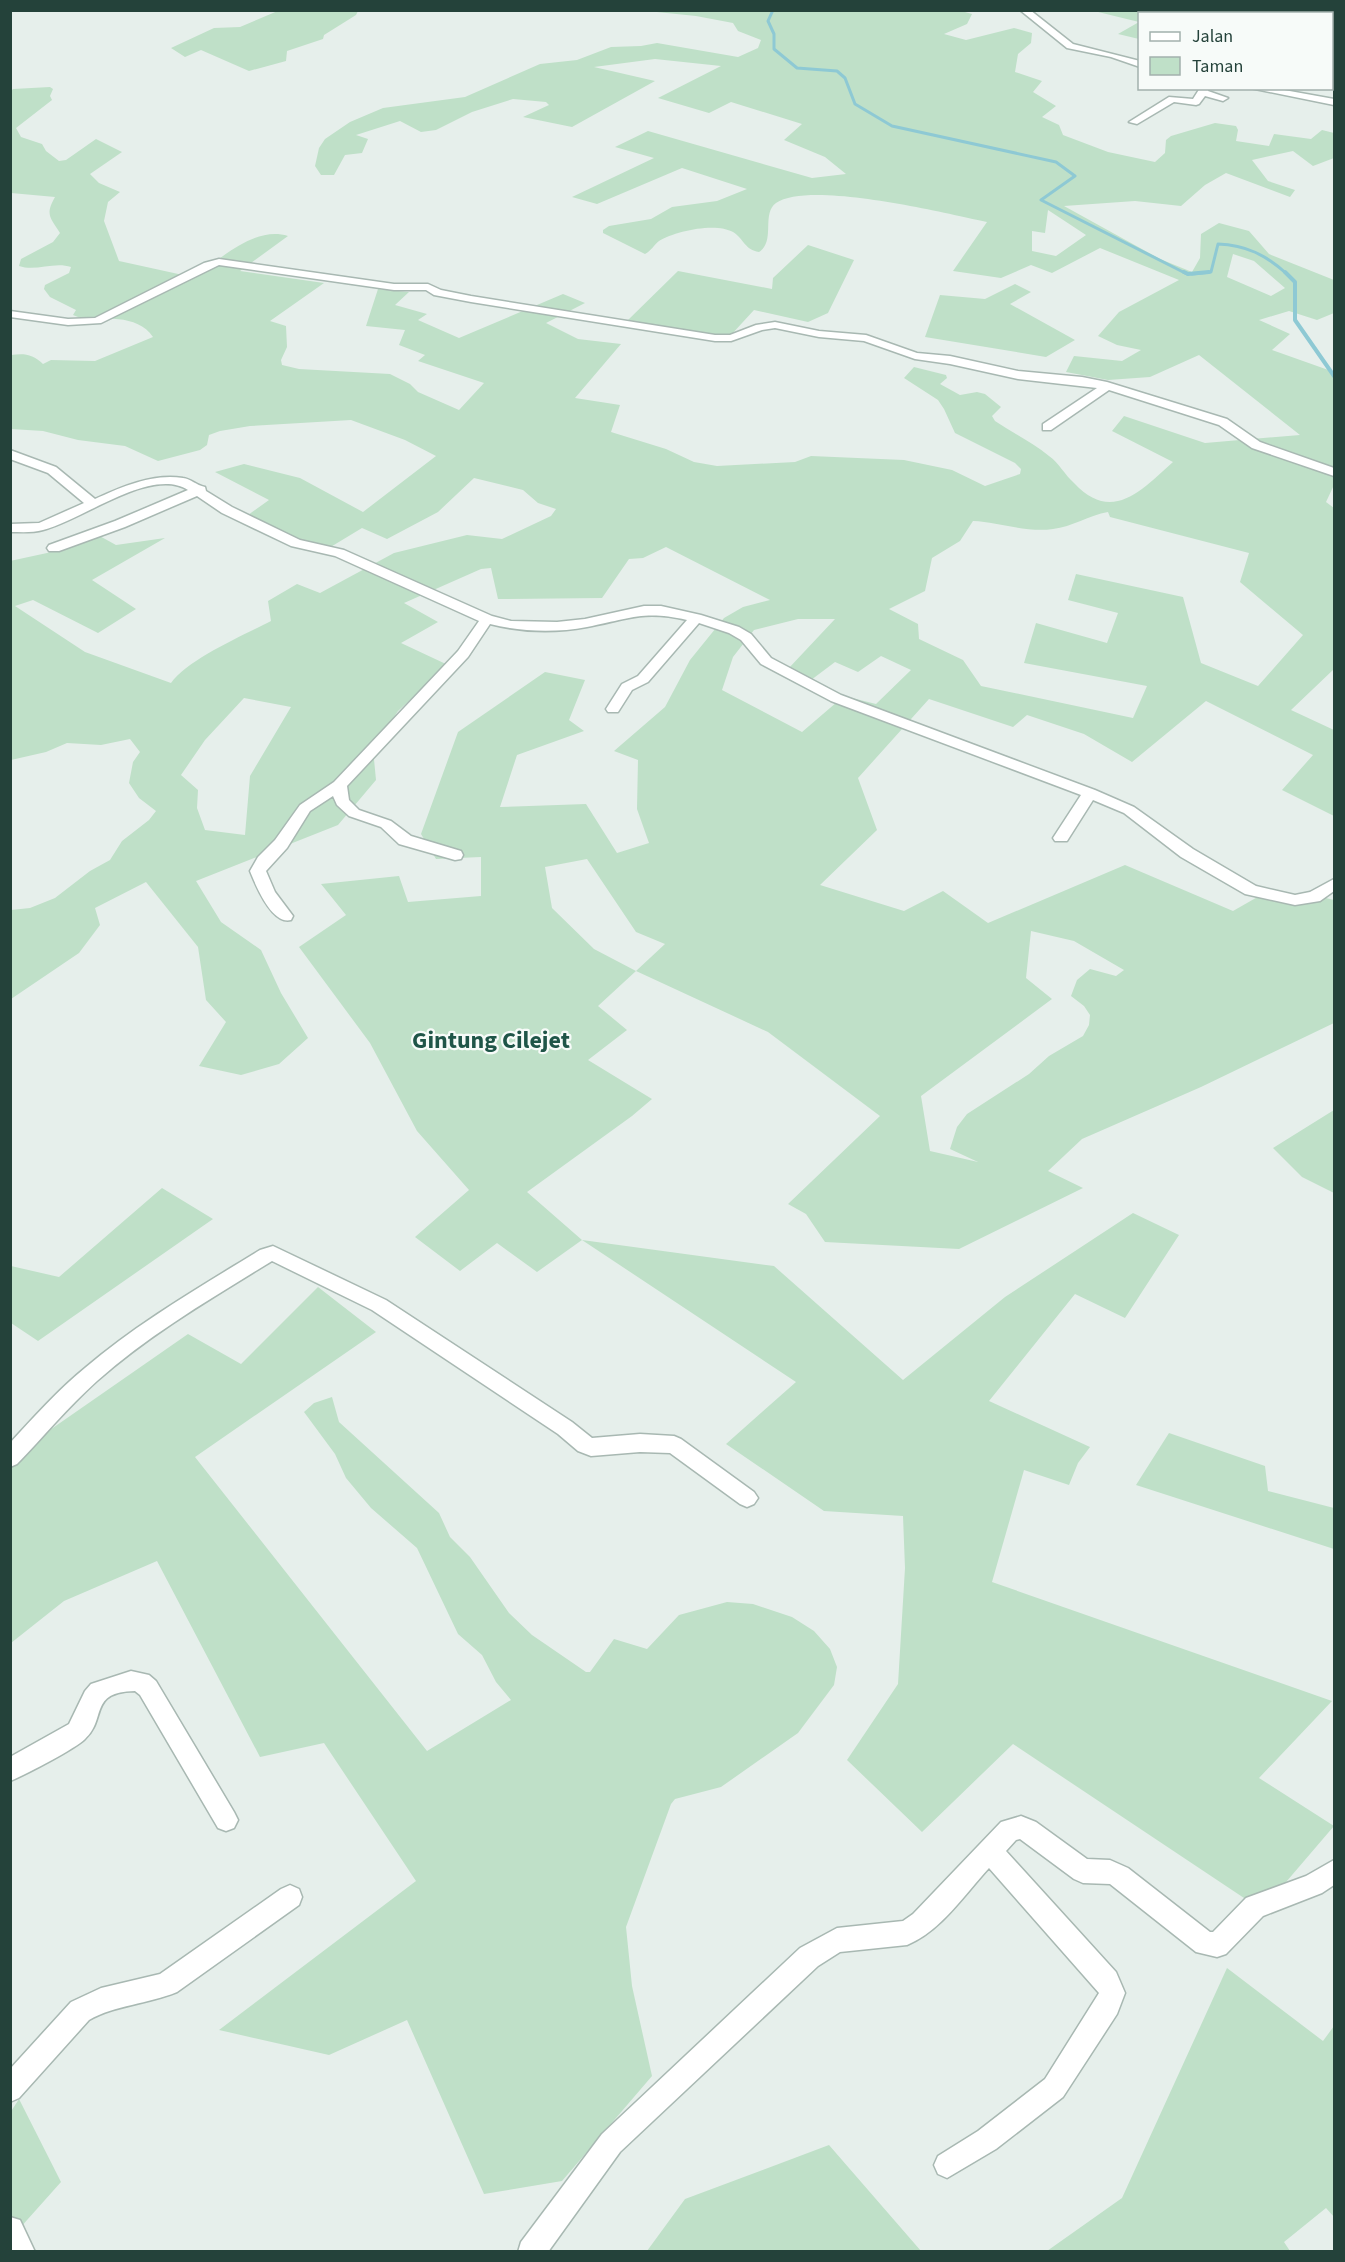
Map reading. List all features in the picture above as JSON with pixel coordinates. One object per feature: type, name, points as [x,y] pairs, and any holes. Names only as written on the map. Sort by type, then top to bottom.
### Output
[{"type":"street","points":[[1023,10],[1070,46],[1138,63]]},
{"type":"street","points":[[1266,90],[1335,102]]},
{"type":"street","points":[[1134,122],[1172,99],[1196,102],[1204,91],[1223,98]]},
{"type":"street","points":[[10,314],[68,322],[97,321],[208,265],[219,262],[394,287],[428,287],[438,293],[460,297],[715,338],[731,338],[766,326],[790,327],[819,334],[866,338],[915,356],[950,360],[1018,375],[1082,381],[1107,386],[1224,422],[1256,446],[1335,472]]},
{"type":"street","points":[[1047,427],[1107,386]]},
{"type":"street","points":[[10,454],[52,470],[93,504]]},
{"type":"street","points":[[10,528],[41,527],[93,504],[150,483],[169,480],[184,482],[200,490],[227,510],[296,543],[339,553],[487,619],[511,625],[557,626],[585,623],[644,610],[661,610],[696,618],[734,630],[746,637],[766,661],[836,698],[1090,793],[1129,810],[1187,854],[1251,890],[1295,900],[1314,897],[1335,884]]},
{"type":"street","points":[[54,548],[120,524],[200,490]]},
{"type":"street","points":[[613,709],[627,687],[644,679],[696,618]]},
{"type":"street","points":[[285,916],[268,894],[258,871],[264,861],[281,844],[305,808],[339,785],[463,654],[487,619]]},
{"type":"street","points":[[339,785],[342,802],[354,813],[386,824],[405,840],[456,855]]},
{"type":"street","points":[[1060,838],[1090,793]]},
{"type":"street","points":[[10,1458],[67,1395],[109,1359],[162,1319],[273,1253],[379,1305],[565,1428],[585,1445],[591,1447],[640,1443],[674,1445],[747,1498]]},
{"type":"street","points":[[10,1770],[77,1732],[85,1723],[89,1704],[98,1692],[129,1680],[141,1682],[148,1688],[226,1820]]},
{"type":"street","points":[[531,2252],[611,2143],[808,1957],[837,1940],[907,1933],[922,1923],[1009,1830],[1021,1827],[1029,1830],[1083,1871],[1110,1872],[1119,1876],[1205,1943],[1217,1945],[1255,1907],[1313,1885],[1335,1872]]},
{"type":"street","points":[[948,2165],[987,2140],[1054,2088],[1108,2004],[1112,1993],[1107,1981],[989,1850]]},
{"type":"street","points":[[10,2089],[80,2011],[94,2002],[152,1990],[168,1983],[290,1897]]},
{"type":"street","points":[[10,2230],[22,2252]]},
{"type":"green space","points":[[280,10],[358,11],[356,15],[324,35],[323,39],[287,51],[286,61],[249,71],[201,50],[185,57],[171,48],[214,28],[240,27]]},
{"type":"green space","points":[[637,10],[965,12],[972,14],[967,24],[944,34],[966,40],[1014,28],[1032,33],[1031,43],[1018,54],[1015,72],[1042,81],[1033,92],[1056,106],[1042,117],[1059,125],[1063,135],[1108,152],[1155,162],[1165,153],[1166,140],[1171,136],[1215,123],[1236,126],[1238,130],[1236,141],[1269,146],[1274,134],[1311,139],[1322,130],[1334,133],[1334,158],[1313,166],[1293,151],[1252,160],[1268,181],[1295,190],[1290,197],[1226,173],[1205,185],[1181,206],[1135,201],[1064,206],[1160,259],[1192,272],[1200,258],[1201,234],[1219,223],[1249,231],[1269,254],[1334,280],[1334,313],[1317,320],[1289,311],[1259,320],[1290,334],[1272,350],[1334,372],[1334,485],[1326,502],[1334,508],[1334,669],[1291,710],[1334,730],[1334,816],[1282,790],[1313,755],[1206,701],[1132,762],[1084,734],[1027,715],[1013,727],[929,699],[858,778],[877,830],[820,885],[904,911],[943,891],[988,923],[1125,865],[1233,911],[1261,895],[1318,896],[1334,900],[1334,1023],[1201,1087],[1082,1139],[1048,1171],[1083,1188],[959,1249],[825,1242],[806,1214],[788,1204],[880,1116],[768,1032],[636,971],[598,1006],[627,1030],[588,1060],[652,1099],[527,1192],[582,1240],[537,1272],[497,1243],[460,1271],[415,1237],[469,1190],[417,1131],[370,1043],[299,947],[346,915],[321,884],[399,876],[408,902],[481,896],[481,857],[436,859],[421,834],[458,732],[545,672],[585,680],[569,720],[584,731],[517,755],[500,807],[586,804],[617,853],[649,843],[637,809],[638,760],[614,751],[665,707],[690,660],[724,618],[743,607],[770,600],[666,547],[643,558],[629,559],[602,598],[498,599],[491,568],[481,569],[404,603],[438,622],[401,643],[448,665],[398,711],[373,749],[376,780],[338,825],[196,881],[221,922],[261,950],[281,993],[308,1038],[279,1064],[241,1075],[199,1066],[226,1022],[206,1000],[198,947],[146,882],[95,908],[100,925],[79,953],[11,999],[11,910],[30,908],[55,898],[90,871],[110,860],[122,841],[149,820],[156,811],[139,798],[129,783],[133,762],[140,752],[130,739],[101,745],[67,743],[46,752],[11,760],[10,561],[47,553],[96,534],[116,545],[165,538],[92,580],[136,609],[98,633],[33,600],[15,606],[85,652],[171,683],[190,665],[232,640],[271,621],[268,601],[297,584],[320,593],[394,553],[467,535],[502,539],[551,516],[556,509],[538,503],[523,490],[474,478],[438,512],[387,539],[362,528],[324,551],[248,515],[269,500],[215,472],[244,464],[300,478],[363,512],[436,456],[405,440],[351,420],[250,426],[220,431],[209,435],[207,445],[200,450],[158,461],[125,446],[78,440],[43,431],[11,429],[11,355],[28,355],[43,364],[51,360],[95,361],[153,337],[146,329],[129,321],[78,317],[73,315],[76,310],[50,297],[44,289],[45,285],[69,273],[71,267],[58,265],[25,268],[19,266],[21,259],[53,242],[60,233],[50,216],[50,208],[55,197],[11,193],[10,92],[13,89],[50,87],[53,89],[50,96],[52,100],[16,128],[21,137],[42,144],[46,151],[59,161],[66,160],[96,139],[122,152],[90,174],[99,183],[120,192],[108,202],[104,221],[119,261],[192,277],[249,240],[275,234],[288,236],[240,271],[324,283],[270,321],[286,326],[287,347],[281,360],[282,365],[299,369],[390,374],[410,384],[418,392],[459,410],[484,383],[418,361],[425,355],[399,345],[405,330],[366,326],[378,289],[409,292],[395,305],[427,314],[418,320],[459,338],[563,294],[585,303],[546,323],[578,339],[621,344],[575,398],[620,405],[611,432],[666,449],[694,462],[717,466],[795,462],[811,456],[904,460],[952,470],[985,486],[1020,474],[1021,469],[1015,463],[955,433],[938,400],[904,378],[914,367],[946,375],[947,378],[940,384],[960,395],[977,392],[985,394],[1001,407],[992,416],[995,421],[1053,459],[1088,495],[1101,501],[1114,502],[1138,492],[1173,462],[1112,431],[1124,416],[1205,443],[1300,435],[1199,355],[1150,377],[1108,380],[1066,372],[1074,356],[1122,361],[1141,350],[1117,345],[1098,336],[1119,312],[1179,280],[1100,248],[1052,273],[1031,265],[1001,278],[953,271],[987,222],[878,200],[846,197],[817,195],[793,197],[776,203],[769,214],[767,241],[759,252],[748,247],[737,235],[726,229],[706,228],[675,234],[659,241],[645,254],[603,233],[603,230],[609,226],[651,219],[672,207],[717,201],[747,189],[682,168],[597,204],[572,197],[654,158],[615,147],[648,131],[812,178],[846,174],[825,157],[784,140],[802,124],[731,102],[709,113],[658,98],[721,66],[655,59],[594,67],[655,81],[572,127],[523,117],[549,105],[546,102],[513,99],[472,112],[436,130],[421,132],[400,121],[356,135],[368,139],[362,153],[345,155],[334,175],[321,175],[315,166],[319,148],[325,139],[350,122],[383,108],[465,97],[540,64],[577,60],[611,47],[657,43],[738,57],[758,48],[761,40],[738,31],[733,23],[696,16]],"holes":[[[1048,210],[1086,235],[1056,256],[1032,251],[1032,231],[1045,233]],[[1233,254],[1254,261],[1285,288],[1271,296],[1227,277]],[[1108,512],[1110,517],[1249,553],[1240,582],[1303,635],[1258,686],[1201,663],[1183,597],[1076,574],[1068,600],[1118,613],[1107,643],[1036,623],[1024,663],[1147,686],[1133,718],[981,686],[963,660],[919,639],[918,624],[889,609],[925,591],[932,558],[960,541],[973,521],[1043,530],[1067,526]],[[798,619],[835,619],[788,669],[811,680],[835,662],[858,672],[881,656],[911,670],[876,704],[844,696],[802,732],[722,690],[733,657],[754,630]],[[244,698],[291,707],[250,776],[245,835],[205,830],[197,808],[198,790],[181,775],[205,740]],[[587,859],[636,932],[665,944],[636,971],[594,949],[552,908],[545,867]],[[1031,931],[1074,941],[1124,970],[1116,976],[1090,969],[1077,980],[1071,996],[1084,1006],[1090,1015],[1089,1025],[1083,1036],[1049,1056],[1029,1074],[967,1114],[957,1127],[950,1149],[978,1162],[930,1151],[921,1096],[1052,999],[1026,978]]]},
{"type":"green space","points":[[1094,11],[1239,11],[1138,12],[1138,22]]},
{"type":"green space","points":[[1138,23],[1138,39],[1118,34]]},
{"type":"green space","points":[[808,245],[854,260],[828,313],[808,322],[754,310],[731,335],[719,338],[627,321],[678,271],[772,289],[773,278]]},
{"type":"green space","points":[[1015,284],[1031,292],[1010,304],[1075,340],[1046,357],[925,337],[940,295],[985,299]]},
{"type":"green space","points":[[1334,1110],[1334,1193],[1302,1177],[1273,1148]]},
{"type":"green space","points":[[162,1188],[213,1219],[38,1341],[11,1323],[11,1266],[59,1277]]},
{"type":"green space","points":[[1133,1213],[1179,1235],[1125,1318],[1075,1294],[989,1401],[1090,1447],[1078,1463],[1069,1485],[1024,1470],[992,1582],[1332,1701],[1259,1778],[1334,1826],[1262,1910],[1013,1744],[922,1832],[847,1760],[898,1684],[905,1568],[903,1516],[824,1511],[726,1444],[796,1382],[582,1240],[774,1266],[903,1380],[1005,1297]]},
{"type":"green space","points":[[318,1287],[376,1332],[195,1457],[427,1751],[511,1700],[496,1682],[482,1655],[458,1634],[417,1548],[371,1508],[346,1478],[335,1454],[304,1412],[314,1403],[332,1397],[339,1422],[439,1513],[450,1537],[470,1557],[509,1613],[532,1635],[586,1672],[590,1672],[614,1639],[647,1649],[679,1615],[727,1602],[753,1604],[792,1617],[814,1631],[830,1649],[837,1667],[834,1685],[798,1733],[721,1787],[675,1799],[671,1804],[626,1927],[632,1986],[652,2076],[562,2181],[484,2194],[407,2020],[329,2055],[219,2030],[416,1881],[324,1743],[260,1757],[157,1561],[64,1601],[11,1643],[11,1457],[188,1334],[241,1364]]},
{"type":"green space","points":[[1169,1433],[1265,1466],[1268,1491],[1334,1508],[1334,1549],[1136,1485]]},
{"type":"green space","points":[[1227,1968],[1323,2041],[1334,2026],[1334,2217],[1326,2208],[1284,2242],[1290,2251],[1047,2251],[1122,2198]]},
{"type":"green space","points":[[19,2099],[61,2182],[11,2238],[10,2113]]},
{"type":"green space","points":[[829,2145],[921,2251],[647,2251],[685,2199]]},
{"type":"waterway","points":[[773,10],[768,21],[774,34],[774,49],[797,68],[837,71],[845,78],[855,104],[892,126],[1056,162],[1075,176],[1041,200],[1187,274]]},
{"type":"waterway","points":[[1192,274],[1211,272],[1218,244],[1238,246],[1255,252],[1287,274]]},
{"type":"waterway","points":[[1184,272],[1188,274],[1209,272]]},
{"type":"waterway","points":[[1287,274],[1295,282],[1295,320],[1334,376]]},
{"type":"district","name":"Gintung Cilejet","points":[[491,1040]]}]
